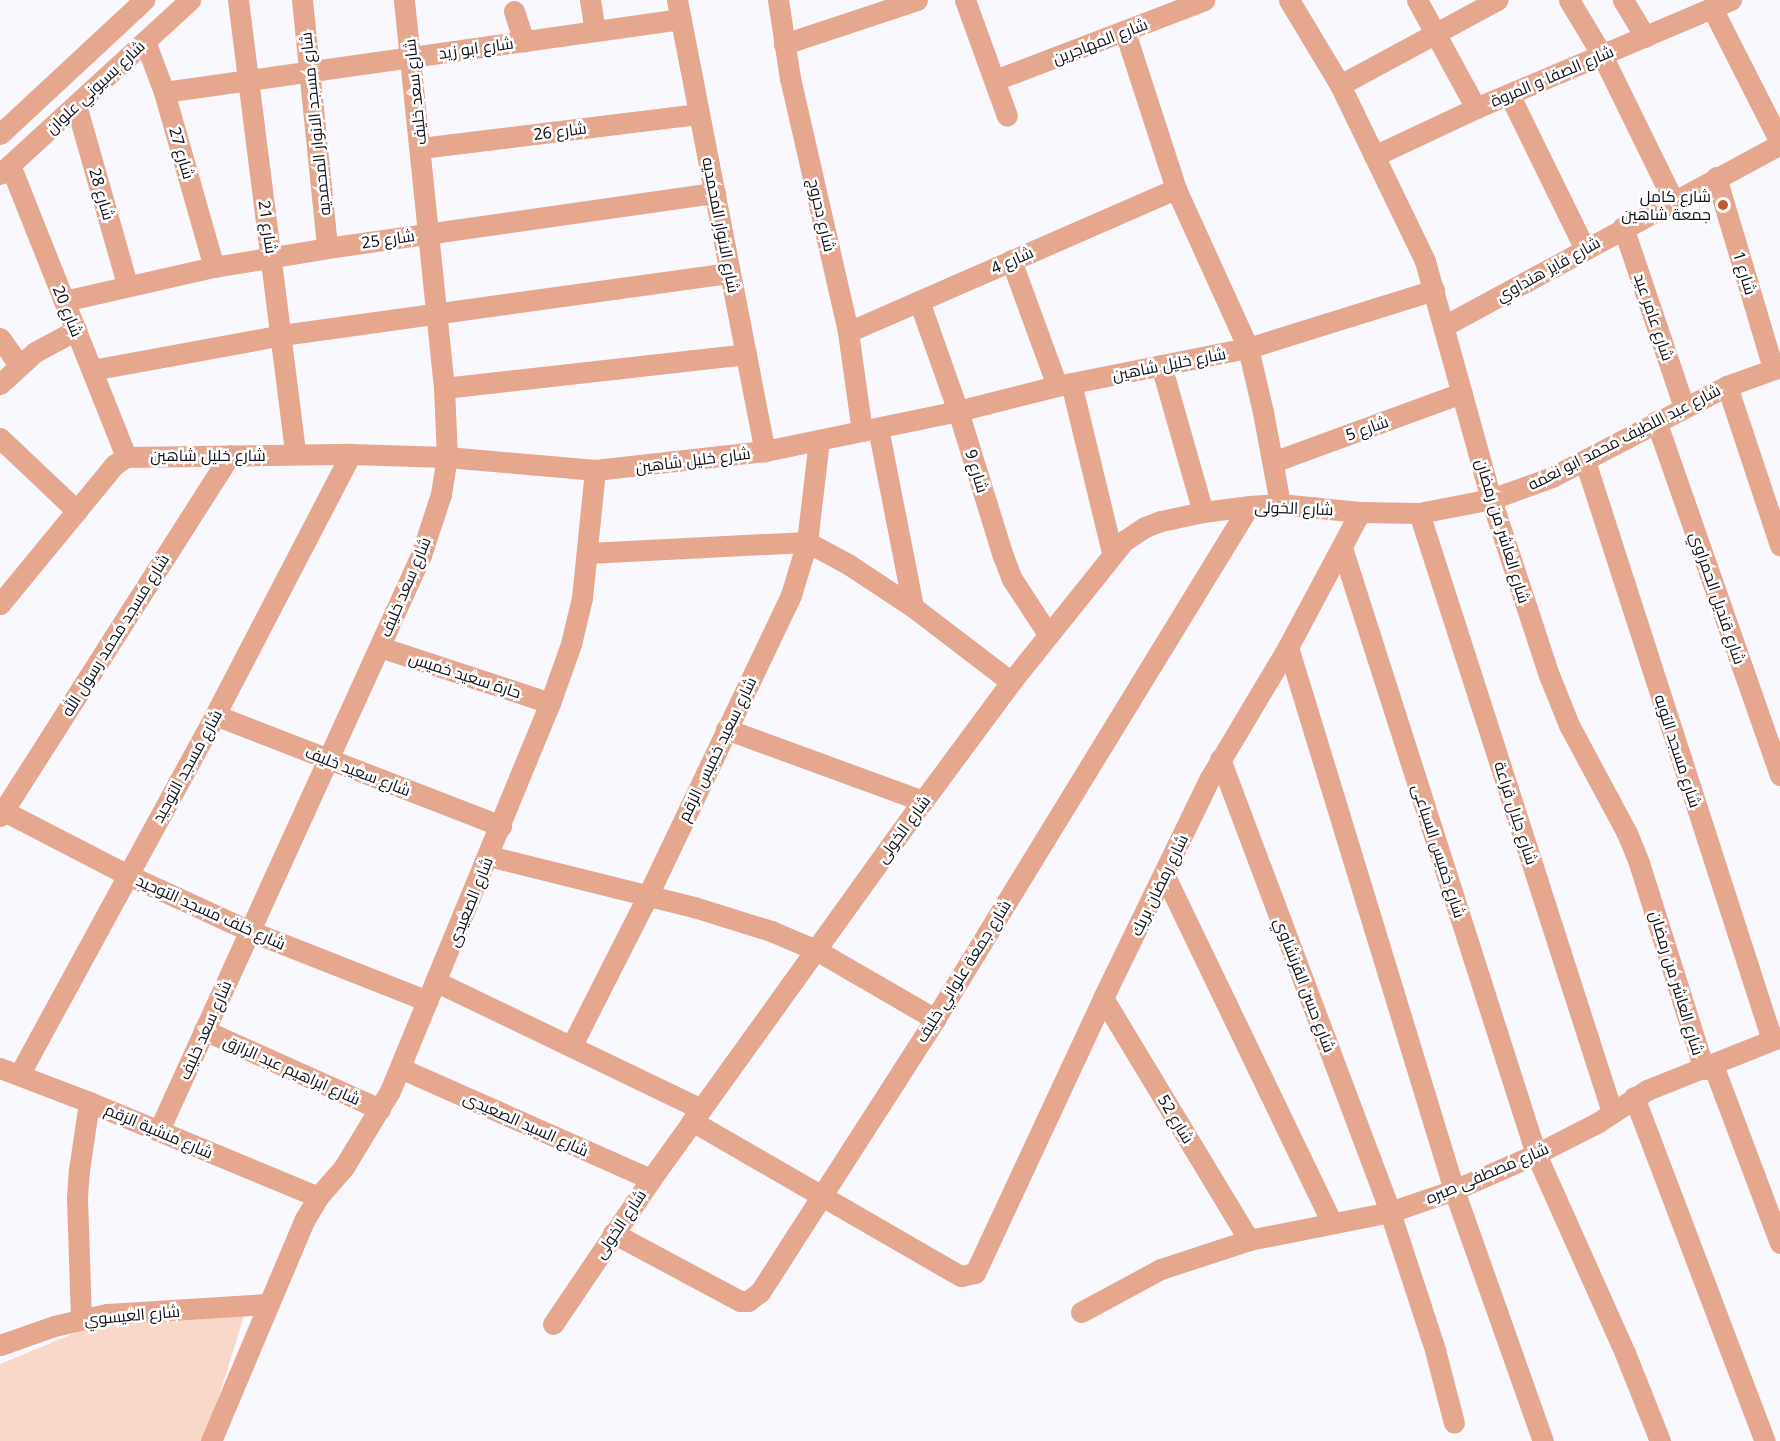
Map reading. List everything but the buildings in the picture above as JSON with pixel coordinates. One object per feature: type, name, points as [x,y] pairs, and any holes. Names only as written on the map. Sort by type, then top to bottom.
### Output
[{"type":"street","name":"شارع بسيوني علوان","points":[[0,134],[144,0]]},
{"type":"street","name":"شارع بسيوني علوان","points":[[5,170],[190,0]]},
{"type":"street","name":"شارع 21","points":[[238,0],[296,454]]},
{"type":"street","name":"شارع مسجد الانوار المحمديه","points":[[302,0],[311,71],[327,248]]},
{"type":"street","name":"شارع سعد خليف","points":[[159,1130],[421,555],[441,494],[447,457],[444,388],[422,148],[404,0]]},
{"type":"street","points":[[590,0],[595,31]]},
{"type":"street","name":"شارع دحروج","points":[[778,0],[784,44],[848,332],[913,607]]},
{"type":"street","points":[[784,44],[917,0]]},
{"type":"street","points":[[965,0],[1007,116]]},
{"type":"street","name":"شارع المهاجرين","points":[[995,80],[1204,0]]},
{"type":"street","name":"شارع العاشر من رمضان","points":[[1289,0],[1340,86],[1422,253],[1491,499],[1549,675],[1569,724],[1627,833],[1708,1067],[1780,1243]]},
{"type":"street","points":[[1417,0],[1476,108]]},
{"type":"street","points":[[1340,86],[1497,0]]},
{"type":"street","points":[[1569,0],[1602,55],[1673,200]]},
{"type":"street","points":[[1623,0],[1645,37]]},
{"type":"street","points":[[1722,4],[1780,143]]},
{"type":"street","name":"شارع الصفا و المروة","points":[[1374,156],[1476,108],[1722,4]]},
{"type":"street","name":"شارع ابو زيد","points":[[164,92],[595,31],[679,9]]},
{"type":"street","name":"شارع الانوار المحمديه","points":[[679,9],[765,451]]},
{"type":"street","points":[[514,11],[525,41]]},
{"type":"street","points":[[1125,32],[1176,189],[1248,348],[1280,504]]},
{"type":"street","name":"شارع 27","points":[[145,41],[164,92],[214,267]]},
{"type":"street","points":[[1509,94],[1584,249]]},
{"type":"street","name":"شارع 28","points":[[76,105],[127,284]]},
{"type":"street","name":"شارع 26","points":[[422,148],[699,114]]},
{"type":"street","name":"شارع فايز هنداوي","points":[[1444,326],[1780,143]]},
{"type":"street","name":"شارع 20","points":[[5,170],[64,301],[126,457]]},
{"type":"street","name":"شارع 1","points":[[1716,177],[1777,368]]},
{"type":"street","name":"شارع 4","points":[[848,332],[1176,189]]},
{"type":"street","name":"شارع 25","points":[[64,301],[127,284],[272,257],[715,193]]},
{"type":"street","name":"شارع عامر عيد","points":[[1623,227],[1684,407]]},
{"type":"street","points":[[1011,260],[1064,384],[1112,552]]},
{"type":"street","points":[[92,370],[282,335],[730,273]]},
{"type":"street","name":"شارع خليل شاهين","points":[[0,604],[114,465],[126,457],[351,454],[447,457],[595,470],[765,451],[958,411],[1064,384],[1248,348],[1434,290]]},
{"type":"street","name":"شارع 9","points":[[919,301],[958,411],[1012,579],[1048,634]]},
{"type":"street","points":[[0,384],[19,365],[52,342],[76,330]]},
{"type":"street","points":[[0,338],[19,365]]},
{"type":"street","points":[[444,388],[746,354]]},
{"type":"street","points":[[1161,365],[1203,512]]},
{"type":"street","name":"شارع عبد اللطيف محمد ابو نعمه","points":[[1360,512],[1419,513],[1491,499],[1520,490],[1585,461],[1656,421],[1726,386],[1777,368]]},
{"type":"street","points":[[1726,386],[1780,545]]},
{"type":"street","name":"شارع 5","points":[[1273,462],[1462,393]]},
{"type":"street","name":"شارع قنديل الحمراوي","points":[[1656,421],[1780,775]]},
{"type":"street","points":[[0,438],[77,511]]},
{"type":"street","name":"شارع سعيد خميس الزقم","points":[[572,1045],[648,895],[791,595],[807,543],[819,440]]},
{"type":"street","name":"شارع مسجد التوحيد","points":[[9,1072],[128,875],[215,715],[351,454]]},
{"type":"street","name":"شارع مسجد محمد رسول الله","points":[[1,812],[230,455]]},
{"type":"street","name":"شارع مسجد التوبه","points":[[1585,461],[1776,1039]]},
{"type":"street","name":"شارع الصعيدى","points":[[211,1441],[304,1219],[318,1197],[344,1167],[380,1109],[400,1068],[550,703],[571,644],[582,598],[595,470]]},
{"type":"street","name":"شارع الخولى","points":[[553,1324],[651,1179],[923,801],[1011,682],[1112,552],[1145,527],[1203,512],[1280,504],[1360,512]]},
{"type":"street","name":"شارع جمعة علواني خليف","points":[[613,1233],[740,1301],[748,1301],[760,1292],[935,1019],[1249,506]]},
{"type":"street","name":"شارع رمضان بريك","points":[[978,1269],[1103,998],[1220,759],[1288,647],[1360,512]]},
{"type":"street","name":"شارع جلال قراعة","points":[[1419,513],[1612,1112]]},
{"type":"street","points":[[588,553],[807,543],[848,564],[913,607],[1011,682]]},
{"type":"street","name":"شارع خميس السباعى","points":[[1342,548],[1536,1154],[1625,1353],[1660,1441]]},
{"type":"street","name":"حارة سعيد خميس","points":[[380,647],[550,703]]},
{"type":"street","points":[[1288,647],[1454,1191],[1544,1441]]},
{"type":"street","name":"شارع سعيد خليف","points":[[215,715],[501,826]]},
{"type":"street","points":[[726,729],[923,801]]},
{"type":"street","name":"شارع حسن القرنشاوي","points":[[1220,759],[1390,1212],[1434,1350],[1454,1423]]},
{"type":"street","name":"شارع خلف مسجد التوحيد","points":[[1,812],[128,875],[250,931],[433,992],[572,1045],[697,1115],[820,1197],[962,1276],[971,1275],[978,1269]]},
{"type":"street","points":[[489,856],[728,916],[771,931],[816,950],[935,1019]]},
{"type":"street","points":[[1164,874],[1332,1223]]},
{"type":"street","name":"شارع 52","points":[[1103,998],[1249,1240]]},
{"type":"street","name":"شارع ابراهيم عبد الرازق","points":[[204,1030],[380,1109]]},
{"type":"street","name":"شارع مصطفى صبره","points":[[1081,1312],[1161,1269],[1249,1240],[1390,1212],[1454,1191],[1597,1123],[1634,1097],[1776,1039]]},
{"type":"street","name":"شارع السيد الصعيدى","points":[[400,1068],[651,1179]]},
{"type":"street","name":"شارع منشية الزقم","points":[[9,1072],[159,1130],[318,1197]]},
{"type":"street","points":[[1634,1097],[1765,1441]]},
{"type":"street","points":[[81,1318],[77,1197],[89,1102]]},
{"type":"street","name":"شارع العيسوي","points":[[0,1345],[81,1318],[106,1314],[267,1304]]},
{"type":"shaded area","points":[[245,1313],[219,1396],[201,1441],[0,1441],[0,1364],[87,1328]]},
{"type":"place","name":"شارع كامل جمعة شاهين","points":[[1723,205]]}]
